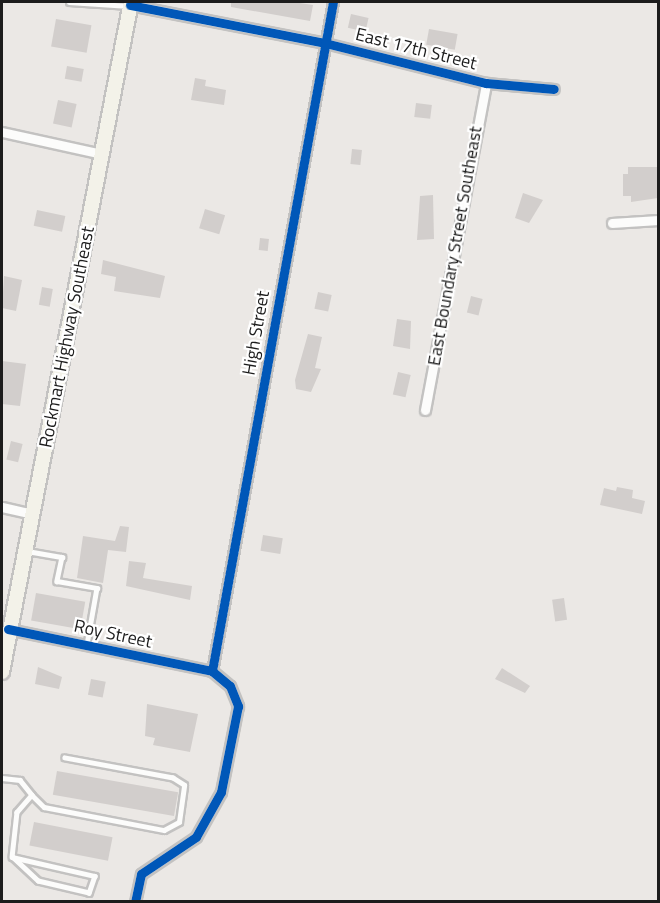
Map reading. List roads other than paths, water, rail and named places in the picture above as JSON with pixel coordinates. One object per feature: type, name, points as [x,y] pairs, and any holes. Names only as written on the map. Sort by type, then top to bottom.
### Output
[{"type":"main road","name":"Rockmart Highway Southeast","points":[[2,672],[8,628],[130,3]]},
{"type":"street","name":"High Street","points":[[212,671],[333,2]]},
{"type":"street","name":"East 17th Street","points":[[130,3],[325,43],[486,82],[554,89]]},
{"type":"street","name":"East Boundary Street Southeast","points":[[425,410],[486,82]]},
{"type":"street","points":[[2,132],[102,154]]},
{"type":"street","points":[[612,223],[658,220]]},
{"type":"street","points":[[2,507],[32,514]]},
{"type":"street","name":"Roy Street","points":[[8,628],[212,671]]},
{"type":"street","points":[[135,902],[141,874],[196,837],[221,792],[238,706],[230,686],[212,671]]},
{"type":"lane","points":[[69,2],[130,3]]},
{"type":"lane","points":[[24,551],[62,557],[57,581],[97,588],[87,645]]},
{"type":"lane","points":[[2,778],[20,780],[44,807],[164,830],[179,822],[184,785],[173,778],[65,758]]},
{"type":"lane","points":[[12,857],[17,812],[32,795]]},
{"type":"lane","points":[[12,857],[74,871],[95,876],[89,893],[38,880],[12,857]]}]
